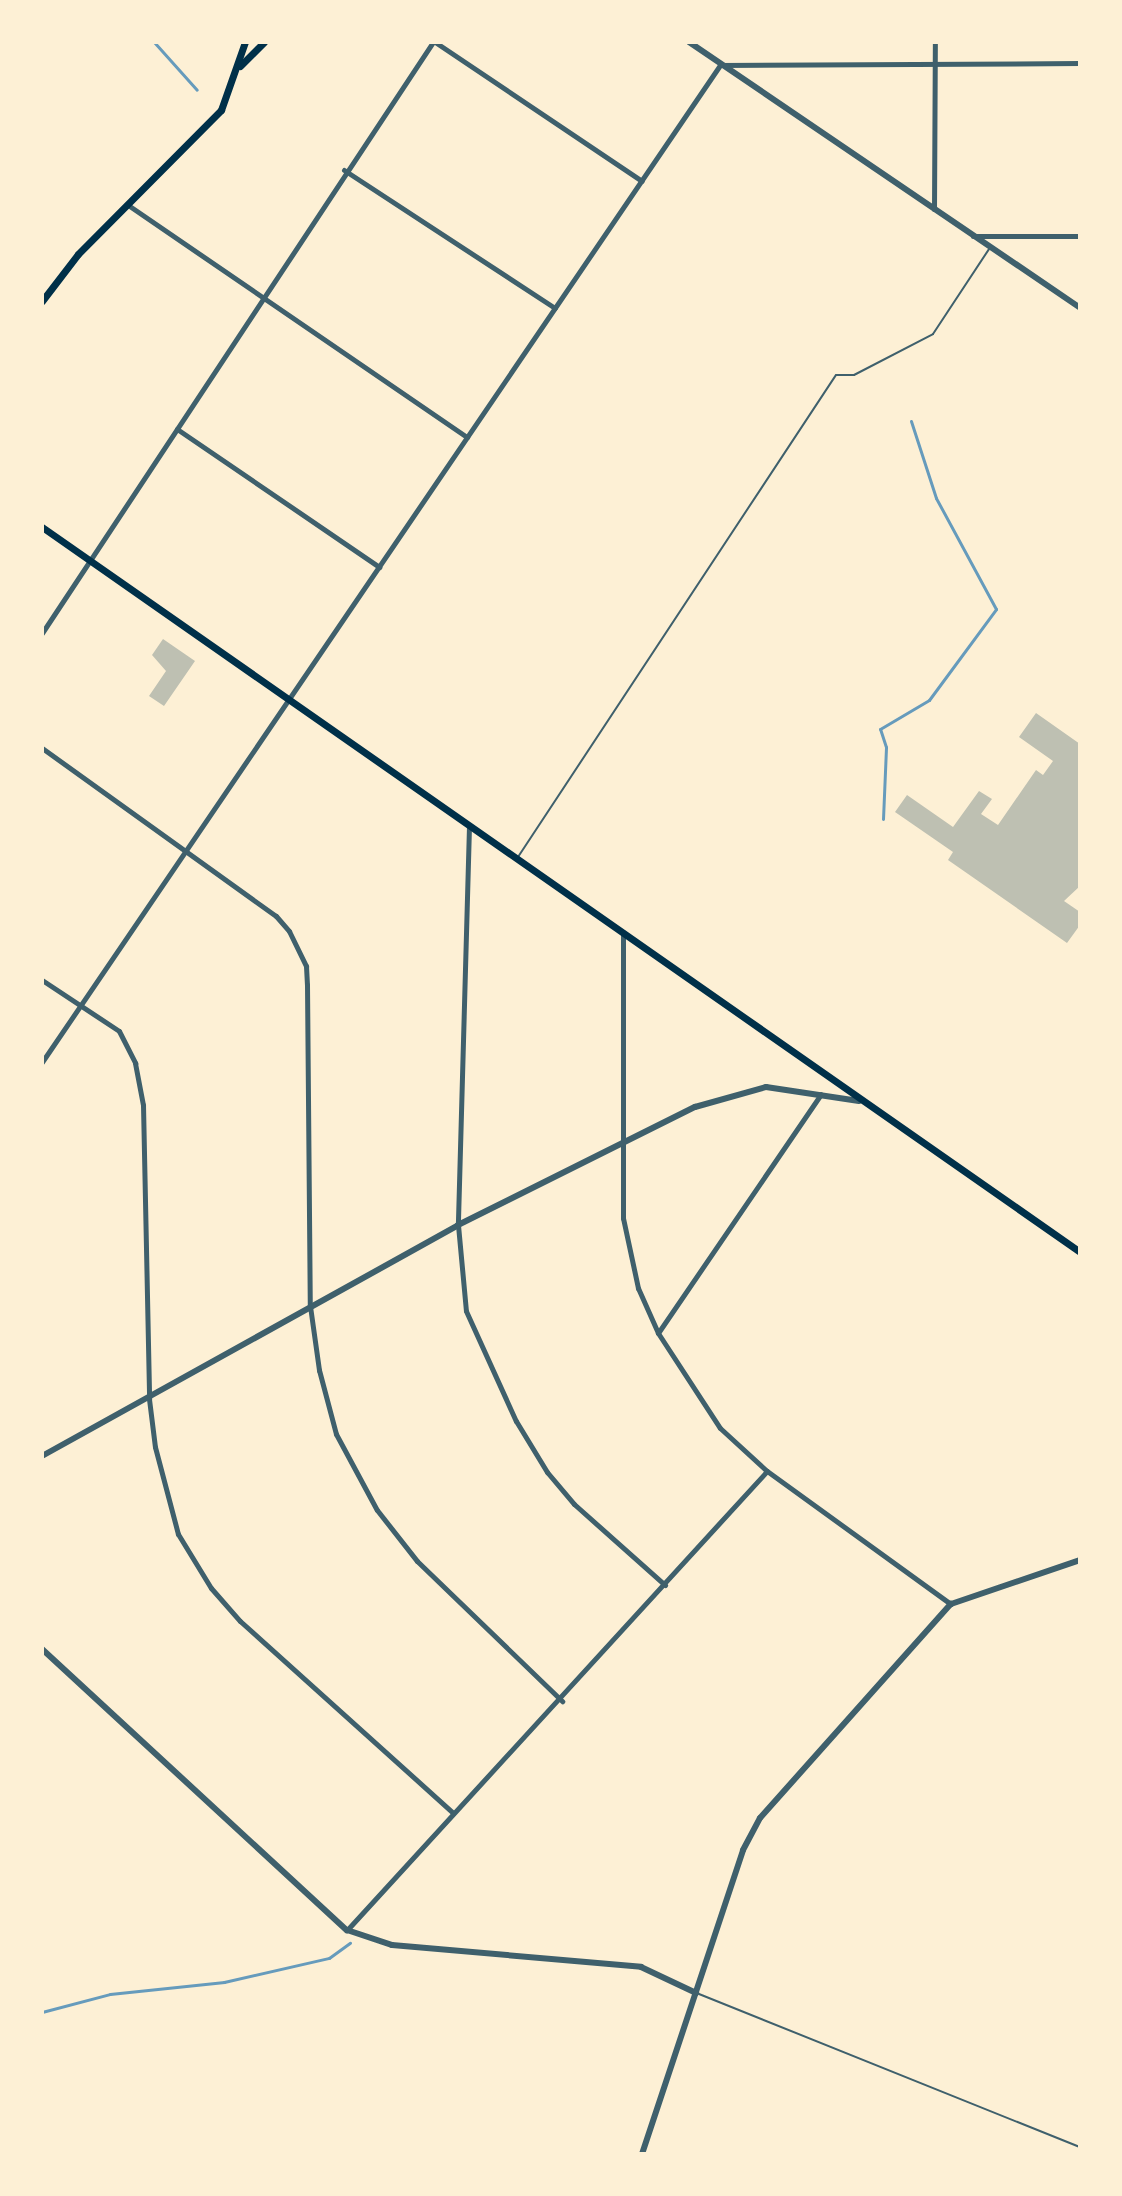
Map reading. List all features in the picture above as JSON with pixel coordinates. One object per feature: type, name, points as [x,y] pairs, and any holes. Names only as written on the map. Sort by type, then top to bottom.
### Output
[{"type":"main road","points":[[42,301],[78,254],[221,110],[239,68],[245,42]]},
{"type":"main road","points":[[239,68],[264,42]]},
{"type":"main road","points":[[42,527],[623,931],[859,1101],[1080,1252]]},
{"type":"street","points":[[42,633],[86,560],[177,429],[260,296],[434,42],[642,181]]},
{"type":"street","points":[[689,42],[1080,308]]},
{"type":"street","points":[[934,210],[935,42]]},
{"type":"street","points":[[720,65],[1080,63]]},
{"type":"street","points":[[42,1062],[720,65]]},
{"type":"street","points":[[344,170],[555,308]]},
{"type":"street","points":[[128,205],[467,437]]},
{"type":"street","points":[[972,236],[1080,236]]},
{"type":"street","points":[[177,429],[379,567]]},
{"type":"street","points":[[42,748],[276,916],[306,966],[310,1306],[326,1405],[377,1510],[417,1561],[562,1701]]},
{"type":"street","points":[[469,826],[458,1225],[466,1311],[516,1421],[574,1504],[665,1585]]},
{"type":"street","points":[[623,931],[621,1142],[627,1247],[658,1333],[702,1407],[767,1471],[951,1604]]},
{"type":"street","points":[[42,980],[119,1031],[129,1047],[143,1105],[149,1399],[168,1505],[178,1534],[211,1588],[240,1621],[453,1813]]},
{"type":"street","points":[[42,1456],[458,1225],[621,1142],[729,1094],[766,1087],[859,1101]]},
{"type":"street","points":[[658,1333],[822,1094]]},
{"type":"street","points":[[347,1930],[453,1813],[562,1701],[767,1471]]},
{"type":"street","points":[[642,2154],[743,1850],[760,1818],[951,1604],[1080,1560]]},
{"type":"street","points":[[42,1649],[347,1930],[392,1945],[641,1967],[696,1993]]},
{"type":"lane","points":[[517,859],[836,375],[854,375],[933,334],[990,248]]},
{"type":"lane","points":[[696,1993],[1080,2147]]},
{"type":"building","points":[[163,639],[195,661],[164,706],[149,696],[166,671],[152,655]]},
{"type":"building","points":[[1036,713],[1080,744],[1080,886],[1064,901],[1080,912],[1080,925],[1067,943],[948,860],[953,852],[895,812],[907,795],[953,827],[979,791],[992,799],[981,814],[998,825],[1036,770],[1043,775],[1053,761],[1019,737]]},
{"type":"waterway","points":[[154,42],[197,90]]},
{"type":"waterway","points":[[883,819],[886,747],[880,729],[929,700],[996,609],[936,498],[911,421]]},
{"type":"waterway","points":[[42,2012],[110,1994],[224,1982],[329,1958],[350,1943]]}]
